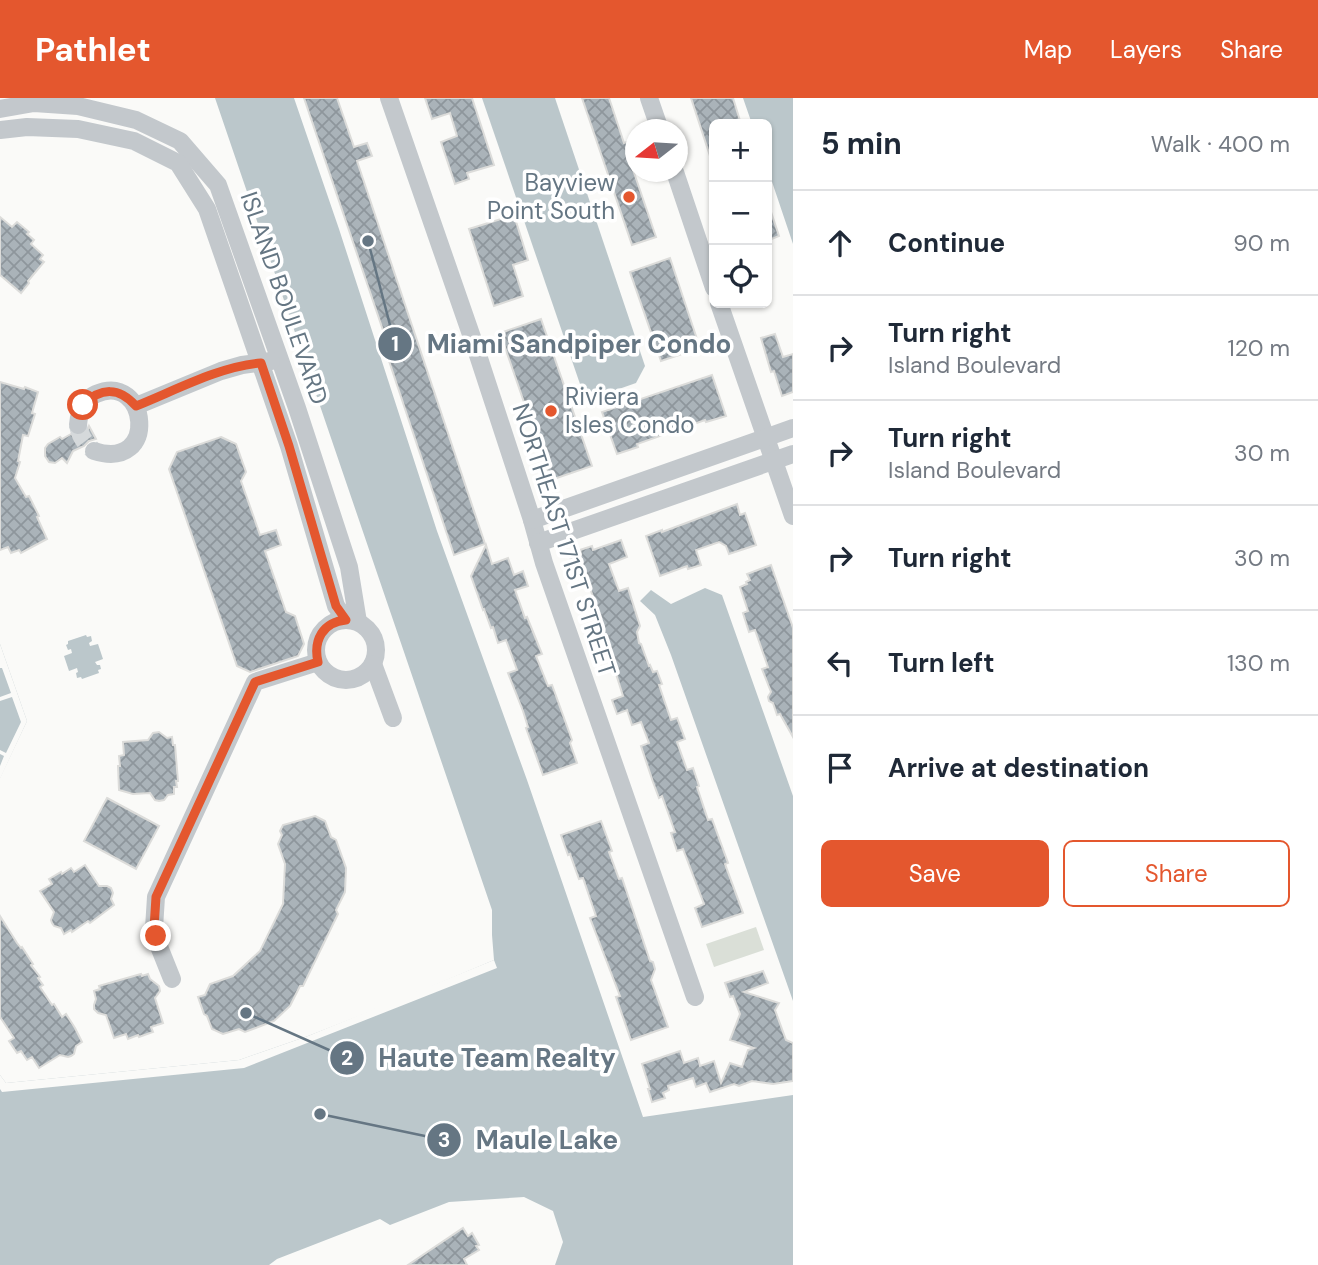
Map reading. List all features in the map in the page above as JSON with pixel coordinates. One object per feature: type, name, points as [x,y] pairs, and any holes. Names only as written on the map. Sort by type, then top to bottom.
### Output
[{"type":"street","name":"NORTHEAST 171ST STREET","points":[[389,98],[532,520],[544,563],[695,997]]},
{"type":"street","points":[[649,98],[656,119]]},
{"type":"street","name":"ISLAND BOULEVARD","points":[[0,109],[34,103],[78,106],[136,120],[180,141],[218,185],[349,567],[352,621]]},
{"type":"street","name":"ISLAND BOULEVARD","points":[[0,130],[27,127],[78,129],[134,141],[178,163],[206,209],[261,363],[289,446],[336,606],[352,621],[367,628],[373,636],[376,645],[373,664],[393,718]]},
{"type":"street","points":[[193,186],[211,176]]},
{"type":"street","points":[[678,182],[709,273]]},
{"type":"street","points":[[721,308],[793,516]]},
{"type":"street","points":[[136,406],[226,370],[280,360]]},
{"type":"street","points":[[78,425],[83,405],[90,397],[100,393],[120,393],[136,406],[141,426],[132,444],[115,454],[94,451]]},
{"type":"street","points":[[532,520],[793,428]]},
{"type":"street","points":[[538,543],[793,454]]},
{"type":"street","points":[[352,621],[338,620],[321,632],[317,641],[318,662],[332,677],[341,680],[360,677],[368,672],[373,664]]},
{"type":"street","points":[[172,979],[154,928],[156,897],[255,682],[318,662]]},
{"type":"shaded area","points":[[215,98],[294,98],[437,531],[527,780],[643,1117],[793,1095],[793,1265],[555,1265],[563,1242],[553,1211],[524,1197],[449,1202],[390,1225],[380,1219],[277,1259],[269,1265],[0,1265],[0,1075],[6,1083],[239,1060],[308,1036],[494,960],[492,910]]},
{"type":"shaded area","points":[[482,98],[555,98],[645,366],[636,383],[599,396],[581,387]]},
{"type":"shaded area","points":[[743,98],[793,98],[793,244],[772,182],[772,119],[750,119]]},
{"type":"shaded area","points":[[705,588],[722,595],[793,796],[793,1001],[671,655],[655,615],[640,601],[651,590],[671,604]]},
{"type":"shaded area","points":[[91,636],[90,646],[98,644],[103,659],[95,662],[100,665],[99,673],[82,679],[77,678],[77,668],[69,671],[64,656],[72,653],[66,645],[68,641]]},
{"type":"shaded area","points":[[0,644],[27,721],[0,778]]},
{"type":"shaded area","points":[[756,927],[764,950],[714,967],[706,944]]},
{"type":"pier","points":[[0,644],[27,721],[0,779],[0,766],[4,756],[0,754],[0,750],[6,753],[21,722],[12,697],[0,701],[0,697],[11,693],[0,668]]},
{"type":"pier","points":[[494,960],[497,968],[244,1068],[2,1092],[0,1089],[0,1075],[6,1083],[239,1060],[308,1036]]},
{"type":"building","points":[[304,98],[337,98],[354,147],[367,143],[372,156],[357,161],[485,544],[454,555],[383,343],[387,342]]},
{"type":"building","points":[[425,98],[472,98],[494,165],[467,173],[469,179],[455,184],[441,142],[457,136],[450,113],[432,119]]},
{"type":"building","name":"Bayview Point South","points":[[582,98],[609,98],[625,143],[625,182],[637,182],[656,237],[632,245]]},
{"type":"building","points":[[691,98],[733,98],[739,119],[709,119],[709,153]]},
{"type":"building","points":[[514,215],[528,260],[513,265],[523,296],[494,306],[469,229]]},
{"type":"building","points":[[772,215],[779,236],[772,239]]},
{"type":"building","points":[[0,217],[12,227],[17,222],[29,232],[27,234],[34,240],[31,244],[43,255],[40,259],[44,262],[21,293],[0,275]]},
{"type":"building","points":[[670,258],[700,348],[661,361],[630,272]]},
{"type":"building","name":"Riviera Isles Condo","points":[[541,319],[592,466],[551,480],[500,333]]},
{"type":"building","points":[[775,334],[783,357],[793,354],[793,392],[782,396],[774,371],[771,372],[761,338]]},
{"type":"building","points":[[712,375],[726,416],[706,422],[705,420],[637,444],[638,447],[617,454],[602,412]]},
{"type":"building","points":[[0,382],[38,392],[28,436],[23,435],[15,478],[26,497],[29,496],[47,539],[21,553],[19,550],[11,553],[8,547],[0,550]]},
{"type":"building","points":[[89,426],[96,439],[73,451],[67,463],[62,458],[55,463],[49,462],[45,456],[48,444],[71,434],[82,436]]},
{"type":"building","points":[[221,437],[236,444],[246,472],[241,481],[260,535],[276,530],[281,545],[265,551],[286,612],[295,616],[304,644],[298,656],[250,672],[237,666],[169,469],[177,452]]},
{"type":"building","points":[[737,504],[740,515],[745,513],[756,545],[729,554],[726,546],[719,542],[696,550],[701,565],[688,569],[687,566],[660,576],[646,536]]},
{"type":"building","points":[[621,540],[627,557],[609,564],[619,591],[628,588],[640,626],[637,632],[639,643],[649,666],[653,672],[657,671],[671,720],[677,718],[685,739],[677,742],[687,770],[693,768],[708,820],[712,819],[743,913],[702,927],[695,908],[704,904],[683,849],[677,851],[671,833],[675,832],[662,796],[659,798],[641,746],[649,743],[641,722],[632,725],[627,710],[617,714],[612,700],[623,696],[603,633],[600,634],[594,616],[599,615],[585,573],[576,576],[570,557],[581,554],[580,550],[592,546],[593,550]]},
{"type":"building","points":[[486,545],[492,564],[508,558],[514,575],[523,571],[528,586],[515,590],[542,654],[536,656],[548,686],[552,685],[572,740],[570,743],[577,763],[543,775],[508,673],[517,670],[506,640],[498,643],[471,576]]},
{"type":"building","points":[[771,565],[793,628],[793,737],[780,714],[777,715],[773,703],[769,701],[771,692],[762,669],[768,667],[755,630],[749,632],[743,613],[748,611],[740,587],[750,580],[747,574]]},
{"type":"building","points":[[159,732],[167,738],[172,737],[175,745],[178,781],[174,794],[159,801],[150,793],[133,794],[119,790],[118,766],[119,756],[124,755],[123,742],[148,740],[153,733]]},
{"type":"building","points":[[107,798],[159,826],[136,869],[84,841]]},
{"type":"building","points":[[315,816],[325,821],[331,837],[336,840],[346,868],[345,892],[336,910],[338,914],[303,986],[300,986],[290,1006],[274,1021],[245,1032],[239,1029],[223,1034],[212,1029],[198,997],[205,995],[210,984],[233,976],[260,951],[283,904],[285,864],[278,844],[282,835],[280,831],[283,825]]},
{"type":"building","points":[[601,821],[612,851],[609,852],[619,879],[622,878],[650,961],[653,962],[655,969],[651,980],[668,1027],[631,1040],[616,997],[620,996],[590,918],[596,916],[583,878],[579,879],[561,835]]},
{"type":"building","points":[[85,865],[99,886],[111,888],[114,905],[90,923],[88,921],[64,934],[61,928],[52,923],[54,912],[40,891],[52,884],[49,879],[61,872],[62,874],[71,868],[74,872]]},
{"type":"building","points":[[0,916],[33,964],[31,965],[43,985],[40,987],[52,1005],[54,1004],[62,1017],[66,1014],[75,1028],[82,1042],[76,1046],[71,1056],[60,1055],[39,1068],[32,1057],[27,1060],[21,1051],[17,1053],[9,1041],[14,1038],[0,1017]]},
{"type":"building","points":[[763,971],[768,983],[744,992],[779,1003],[775,1010],[786,1040],[793,1043],[793,1081],[773,1084],[752,1081],[710,1092],[706,1083],[696,1087],[693,1078],[668,1086],[669,1090],[663,1093],[665,1098],[652,1102],[642,1064],[680,1051],[684,1063],[698,1058],[700,1066],[714,1061],[721,1083],[730,1063],[742,1067],[748,1050],[754,1048],[730,1040],[740,1014],[725,983]]},
{"type":"building","points":[[148,974],[159,986],[160,991],[155,998],[163,1023],[151,1027],[153,1032],[139,1037],[138,1035],[128,1039],[126,1034],[114,1038],[106,1015],[94,1009],[94,991],[100,989],[99,986]]},
{"type":"building","points":[[463,1228],[468,1236],[472,1233],[479,1245],[476,1246],[479,1250],[464,1259],[467,1265],[408,1265]]},
{"type":"tunnel","points":[[78,425],[83,440],[94,451]]},
{"type":"place","name":"Bayview Point South","points":[[629,197]]},
{"type":"place","name":"Miami Sandpiper Condo","points":[[368,241]]},
{"type":"place","name":"Riviera Isles Condo","points":[[551,411]]},
{"type":"place","name":"Haute Team Realty","points":[[246,1013]]},
{"type":"place","name":"Maule Lake","points":[[320,1114]]},
{"type":"route","points":[[83,405],[90,397],[110,391],[129,398],[136,406],[226,370],[261,363],[289,446],[336,606],[346,620],[338,620],[321,632],[317,641],[318,662],[255,682],[156,897],[156,936]]}]
